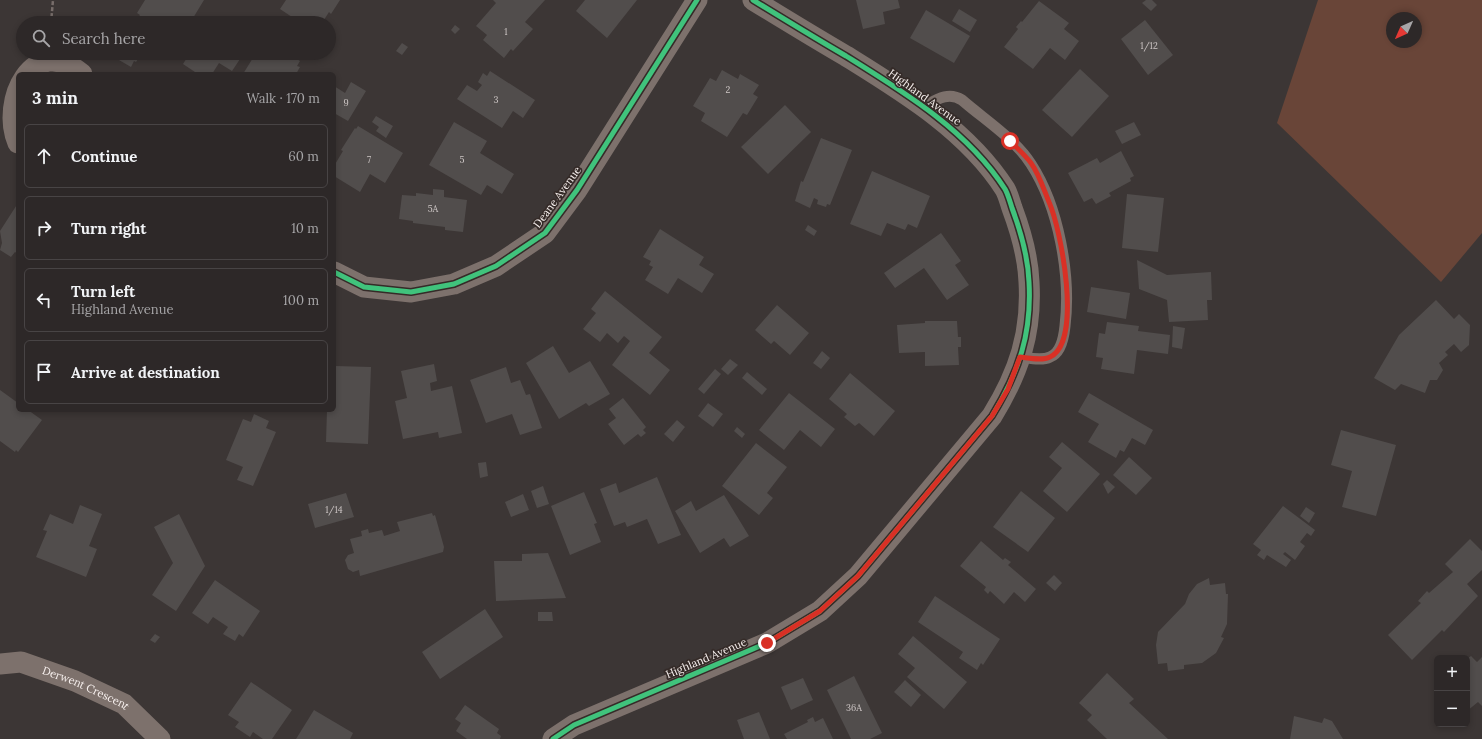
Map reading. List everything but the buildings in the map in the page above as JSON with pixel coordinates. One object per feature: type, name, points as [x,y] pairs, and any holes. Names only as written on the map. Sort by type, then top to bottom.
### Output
[{"type":"street","name":"Deane Avenue","points":[[336,273],[364,287],[411,292],[454,284],[496,266],[545,233],[577,190],[697,0]]},
{"type":"street","name":"Highland Avenue","points":[[553,739],[574,725],[767,643],[820,611],[858,576],[992,416],[1008,389],[1025,343],[1030,307],[1029,264],[1020,230],[1005,190],[974,150],[953,129],[881,78],[753,0]]},
{"type":"street","points":[[19,72],[36,62],[52,60],[67,64],[79,72]]},
{"type":"street","points":[[16,74],[10,80],[4,94],[1,109],[4,124],[11,137],[16,141]]},
{"type":"street","name":"Derwent Crescent","points":[[0,664],[21,662],[82,684],[124,704],[160,739]]},
{"type":"lane","points":[[923,107],[942,96],[957,97],[962,100],[1010,141],[1031,164],[1050,204],[1064,256],[1068,303],[1064,337],[1057,351],[1051,357],[1044,359],[1020,357]]},
{"type":"path","points":[[52,16],[53,0]]},
{"type":"shaded area","points":[[1318,0],[1482,0],[1482,233],[1441,282],[1277,123]]},
{"type":"cycle path","points":[[336,273],[364,287],[411,292],[454,284],[496,266],[545,233],[577,190],[697,0]]},
{"type":"cycle path","points":[[553,739],[574,725],[767,643],[820,611],[858,576],[992,416],[1010,384],[1022,352],[1026,335],[1029,301],[1026,253],[1007,193],[990,168],[953,130],[912,98],[753,0]]},
{"type":"route","points":[[767,643],[820,611],[858,576],[992,416],[1008,389],[1020,357],[1044,359],[1051,357],[1057,351],[1064,337],[1068,303],[1064,256],[1050,204],[1031,164],[1010,141]]}]
